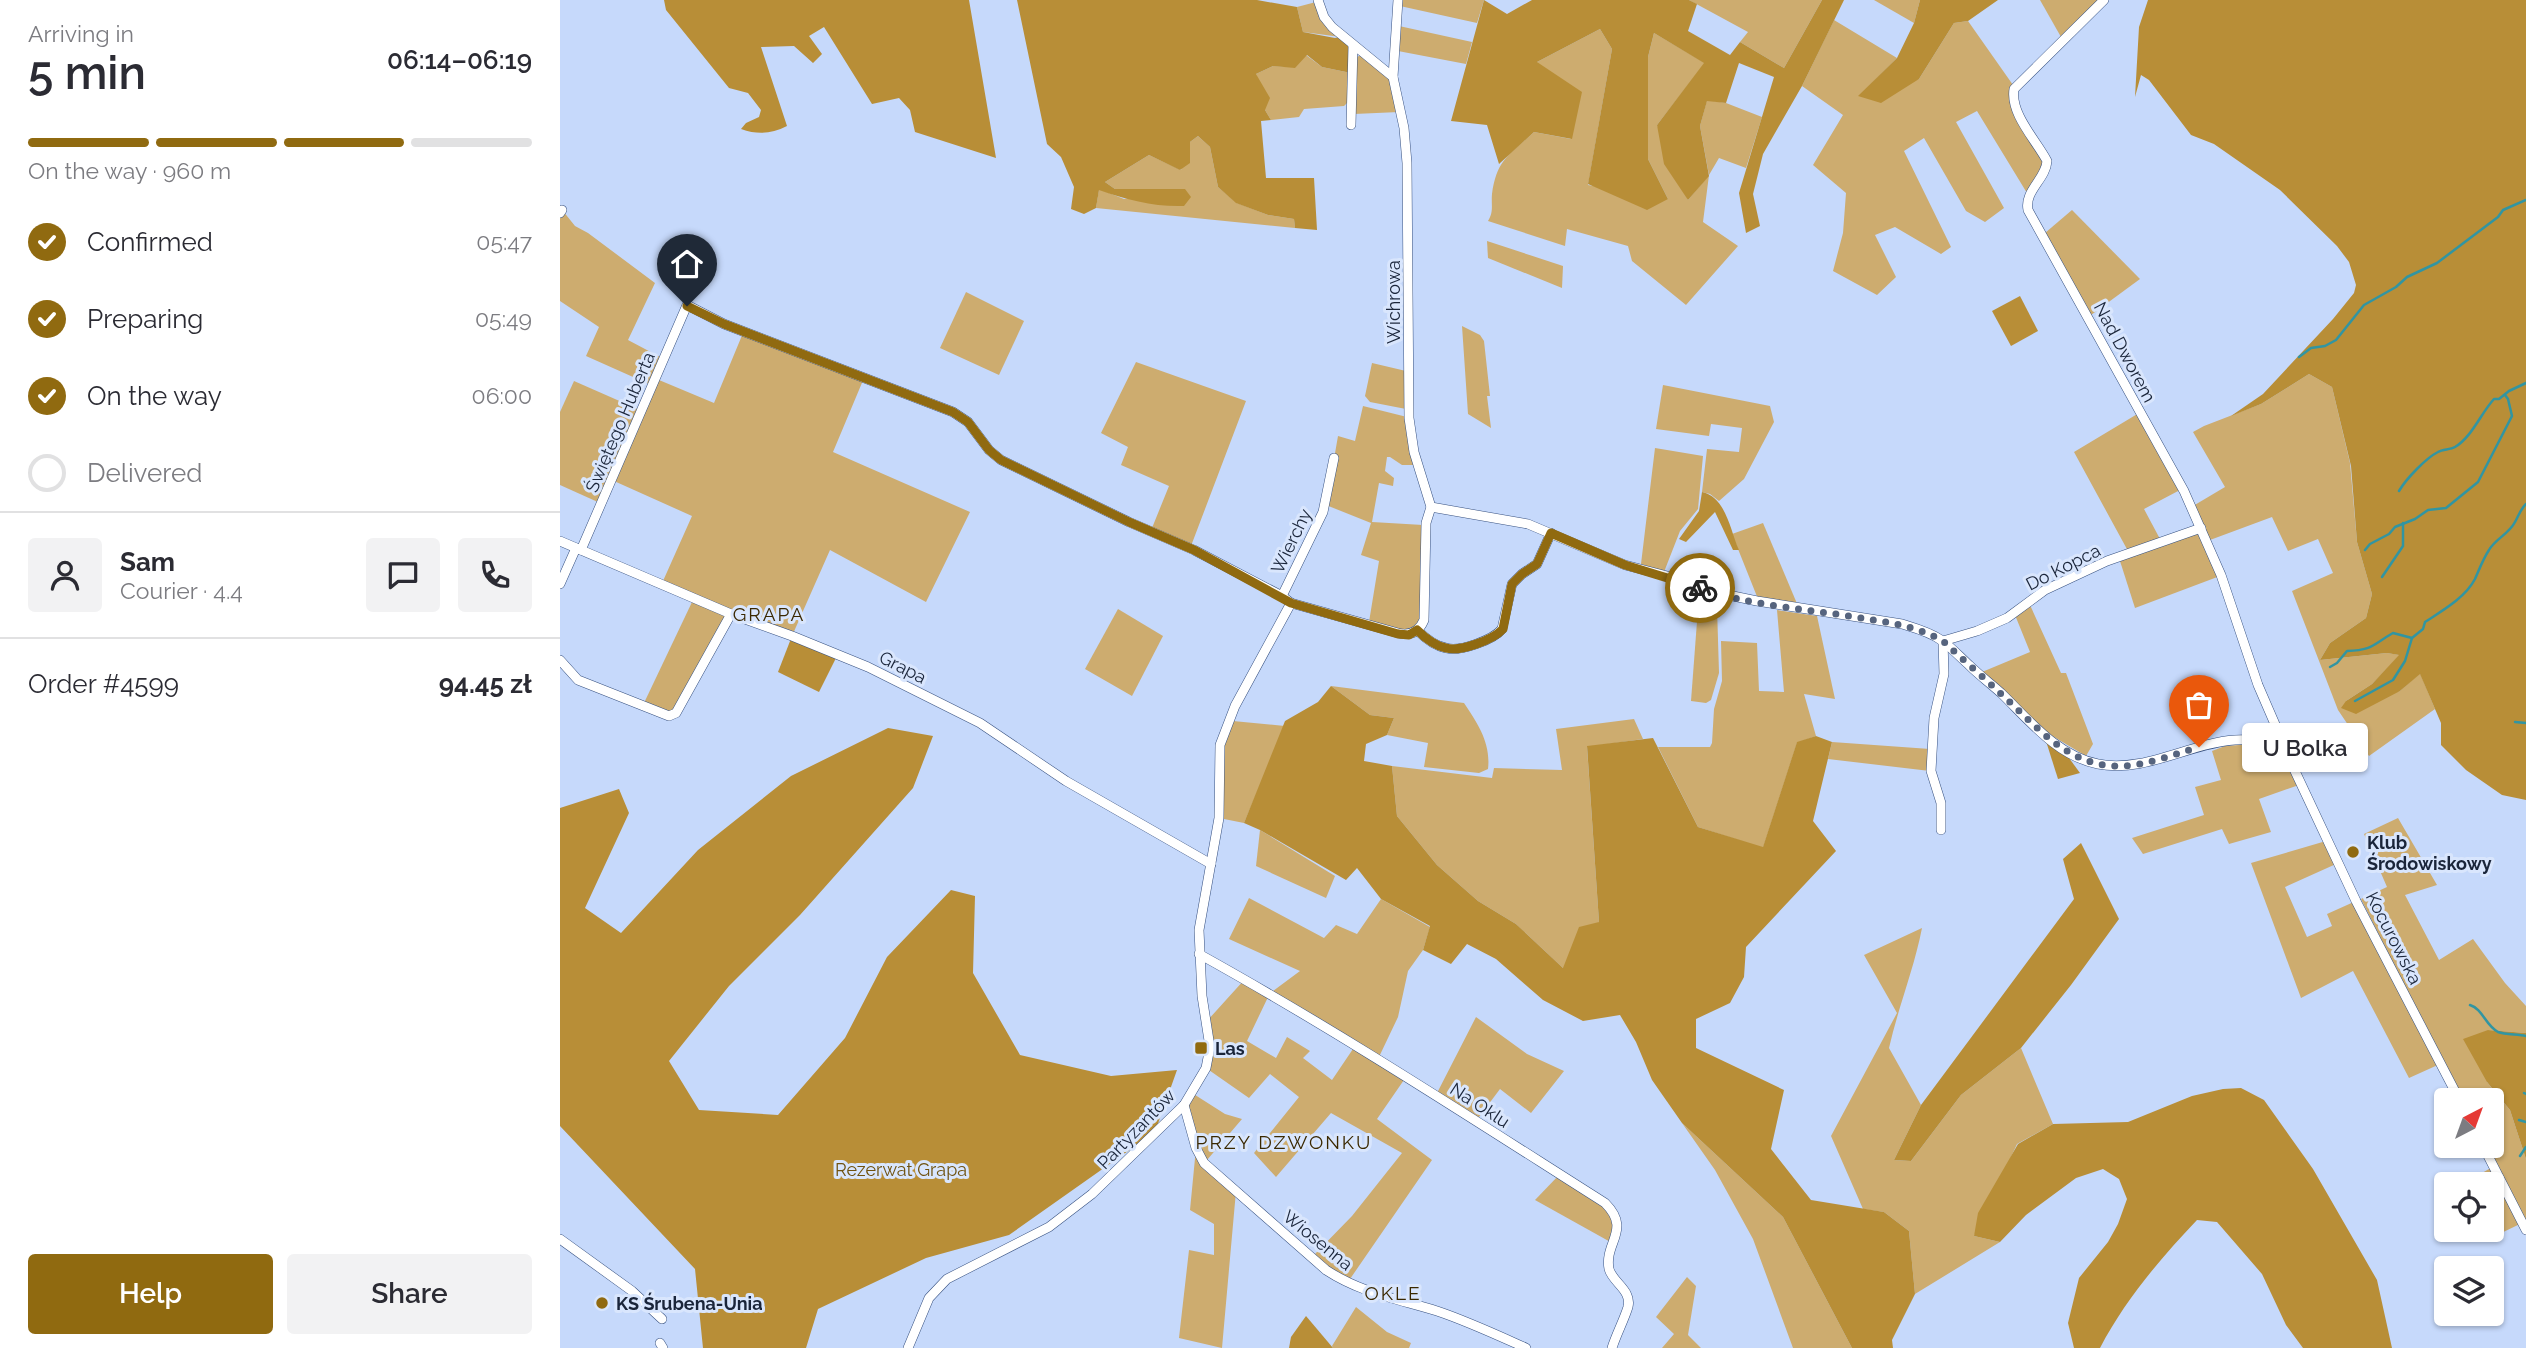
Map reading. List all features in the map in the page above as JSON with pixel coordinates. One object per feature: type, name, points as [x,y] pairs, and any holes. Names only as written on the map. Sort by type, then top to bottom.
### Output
[{"type":"street","points":[[1318,0],[1324,17],[1332,27],[1393,77]]},
{"type":"street","name":"Wichrowa","points":[[1398,0],[1393,77],[1405,128],[1407,163],[1409,418],[1414,452],[1431,507],[1426,523],[1424,620],[1417,630]]},
{"type":"street","name":"Nad Dworem","points":[[2104,0],[2014,89],[2013,97],[2020,115],[2047,161],[2045,172],[2027,202],[2028,210],[2086,310],[2201,528],[2221,575],[2258,685],[2287,754]]},
{"type":"street","points":[[1351,125],[1353,45]]},
{"type":"street","name":"Świętego Huberta","points":[[560,584],[687,306],[724,324],[953,412],[968,422],[989,450],[1001,460],[1194,550],[1282,596]]},
{"type":"street","name":"Wierchy","points":[[1282,596],[1323,512],[1334,458]]},
{"type":"street","points":[[1431,507],[1528,524],[1625,565],[1675,578],[1709,591],[1902,624],[1943,641],[2040,731],[2083,760],[2130,766],[2234,739],[2271,743],[2287,754]]},
{"type":"street","name":"Do Kopca","points":[[1943,641],[2007,618],[2045,590],[2107,561],[2201,528]]},
{"type":"street","points":[[1282,596],[1291,603],[1398,634],[1409,635],[1417,630],[1433,643],[1454,649],[1498,635],[1503,629],[1512,584],[1537,564],[1551,533]]},
{"type":"street","name":"Grapa","points":[[560,541],[731,614],[868,667],[980,723],[1066,780],[1211,864]]},
{"type":"street","name":"Partyzantów","points":[[908,1348],[929,1298],[947,1279],[1049,1227],[1092,1194],[1184,1105],[1209,1060],[1199,930],[1219,818],[1220,748],[1241,695],[1291,603]]},
{"type":"street","points":[[560,660],[578,680],[669,716],[676,713],[731,614]]},
{"type":"street","points":[[1941,830],[1941,803],[1931,771],[1934,718],[1944,674],[1943,641]]},
{"type":"street","name":"Kocurowska","points":[[2287,754],[2356,901],[2453,1088]]},
{"type":"street","name":"Na Oklu","points":[[1199,954],[1428,1090],[1605,1203],[1617,1217],[1617,1229],[1610,1255],[1610,1273],[1628,1297],[1628,1307],[1612,1348]]},
{"type":"street","name":"Wiosenna","points":[[1184,1105],[1196,1148],[1204,1163],[1326,1270],[1347,1284],[1437,1312],[1526,1348]]},
{"type":"street","points":[[2489,1158],[2526,1230]]},
{"type":"street","points":[[560,1239],[632,1291],[662,1319]]},
{"type":"shaded area","points":[[1400,0],[1484,0],[1477,23],[1400,6]]},
{"type":"shaded area","points":[[1689,0],[1822,0],[1784,68],[1740,42],[1748,32]]},
{"type":"shaded area","points":[[1874,0],[1920,0],[1914,23]]},
{"type":"shaded area","points":[[2040,0],[2101,0],[2061,37]]},
{"type":"shaded area","points":[[1316,2],[1341,37],[1303,32],[1297,7]]},
{"type":"shaded area","points":[[1834,20],[1897,58],[1859,96],[1919,79],[1954,23],[1968,21],[2013,85],[2012,100],[2045,160],[2042,171],[2027,193],[1977,111],[1956,122],[2004,208],[1985,222],[1966,211],[1924,138],[1904,151],[1951,247],[1941,254],[1895,227],[1875,235],[1896,277],[1877,295],[1833,271],[1843,233],[1846,193],[1813,165],[1843,115],[1802,86]]},
{"type":"shaded area","points":[[1399,26],[1472,42],[1466,64],[1398,51]]},
{"type":"shaded area","points":[[1600,29],[1612,49],[1588,185],[1668,199],[1648,159],[1648,57],[1654,33],[1705,63],[1657,125],[1688,200],[1709,175],[1703,222],[1738,246],[1686,305],[1632,261],[1628,246],[1567,229],[1565,246],[1488,221],[1497,173],[1511,152],[1534,132],[1571,139],[1537,62]]},
{"type":"shaded area","points":[[1306,55],[1322,67],[1351,73],[1350,100],[1344,106],[1304,109],[1299,117],[1271,120],[1265,110],[1256,74],[1273,66],[1295,67]]},
{"type":"shaded area","points":[[1361,55],[1390,80],[1399,112],[1354,114],[1357,57]]},
{"type":"shaded area","points":[[1707,100],[1726,103],[1762,117],[1746,168],[1719,158],[1709,175],[1700,126]]},
{"type":"shaded area","points":[[1198,136],[1210,147],[1218,187],[1237,203],[1268,215],[1294,219],[1295,228],[1096,208],[1099,189],[1124,199],[1185,189],[1115,189],[1105,182],[1149,155],[1181,170],[1190,142]]},
{"type":"shaded area","points":[[2072,210],[2140,279],[2091,315],[2045,233]]},
{"type":"shaded area","points":[[563,211],[575,226],[655,283],[628,340],[662,358],[651,385],[586,356],[599,327],[560,301],[560,215]]},
{"type":"shaded area","points":[[1487,241],[1563,266],[1562,288],[1488,258]]},
{"type":"shaded area","points":[[966,292],[1024,321],[999,375],[940,348]]},
{"type":"shaded area","points":[[1462,326],[1480,335],[1484,341],[1491,428],[1468,414]]},
{"type":"shaded area","points":[[743,333],[864,378],[833,452],[970,512],[926,602],[830,550],[792,636],[663,581],[692,516],[614,481],[659,380],[714,403]]},
{"type":"shaded area","points":[[1136,362],[1246,401],[1191,546],[1152,528],[1169,486],[1121,465],[1128,447],[1101,433]]},
{"type":"shaded area","points":[[1372,363],[1406,371],[1406,409],[1370,402],[1365,396]]},
{"type":"shaded area","points":[[2309,374],[2332,387],[2350,463],[2357,542],[2372,594],[2366,618],[2330,643],[2320,660],[2387,653],[2400,655],[2372,684],[2346,701],[2400,691],[2420,673],[2435,709],[2369,756],[2338,710],[2292,591],[2333,573],[2318,539],[2288,551],[2272,517],[2210,540],[2193,506],[2225,487],[2193,432],[2261,404]]},
{"type":"shaded area","points":[[574,381],[640,410],[600,503],[560,485],[560,412]]},
{"type":"shaded area","points":[[1663,385],[1770,406],[1774,422],[1744,479],[1719,501],[1702,492],[1707,449],[1739,452],[1742,428],[1711,424],[1709,436],[1656,429]]},
{"type":"shaded area","points":[[1363,406],[1407,417],[1413,465],[1402,465],[1387,457],[1385,471],[1394,478],[1393,486],[1379,483],[1372,522],[1423,525],[1421,620],[1409,628],[1390,628],[1369,622],[1379,561],[1361,555],[1371,523],[1326,505],[1338,436],[1355,441]]},
{"type":"shaded area","points":[[2139,413],[2180,490],[2144,509],[2160,539],[2128,551],[2074,452]]},
{"type":"shaded area","points":[[1655,448],[1703,456],[1698,509],[1680,531],[1664,572],[1641,564]]},
{"type":"shaded area","points":[[1763,523],[1798,606],[1758,599],[1732,534]]},
{"type":"shaded area","points":[[2194,532],[2200,534],[2220,576],[2135,608],[2120,561]]},
{"type":"shaded area","points":[[1699,595],[1712,598],[1717,607],[1719,673],[1711,700],[1706,703],[1691,701]]},
{"type":"shaded area","points":[[693,600],[728,615],[673,710],[669,712],[644,703]]},
{"type":"shaded area","points":[[2030,605],[2061,673],[2066,673],[2093,744],[2086,756],[2049,734],[1982,672],[2030,652],[2015,615]]},
{"type":"shaded area","points":[[1118,609],[1163,636],[1132,696],[1085,669]]},
{"type":"shaded area","points":[[1777,610],[1817,616],[1835,699],[1804,694],[1816,736],[1797,743],[1763,848],[1698,827],[1658,747],[1710,747],[1714,709],[1722,681],[1721,641],[1757,643],[1759,691],[1784,692]]},
{"type":"shaded area","points":[[1331,686],[1464,703],[1479,726],[1485,742],[1488,769],[1479,773],[1424,767],[1428,743],[1387,735],[1394,718],[1370,715]]},
{"type":"shaded area","points":[[1634,719],[1643,739],[1587,747],[1599,922],[1564,969],[1516,924],[1478,901],[1437,865],[1397,816],[1392,766],[1492,778],[1494,768],[1562,770],[1556,729]]},
{"type":"shaded area","points":[[1233,721],[1285,726],[1244,823],[1219,818],[1222,752]]},
{"type":"shaded area","points":[[1832,742],[1930,749],[1930,771],[1828,759]]},
{"type":"shaded area","points":[[2253,744],[2281,759],[2299,785],[2259,799],[2271,832],[2229,844],[2222,829],[2143,854],[2132,838],[2204,815],[2195,787],[2221,780],[2212,751],[2225,746]]},
{"type":"shaded area","points":[[2398,818],[2437,885],[2405,895],[2439,960],[2473,939],[2505,983],[2526,1006],[2526,1033],[2488,1030],[2487,1082],[2492,1088],[2453,1088],[2440,1064],[2409,1078],[2353,971],[2301,998],[2251,863],[2326,841],[2336,864],[2285,887],[2307,937],[2332,926],[2327,914],[2356,901],[2388,953],[2361,899],[2387,887],[2364,834]]},
{"type":"shaded area","points":[[1260,830],[1335,876],[1326,898],[1256,866]]},
{"type":"shaded area","points":[[1249,898],[1324,938],[1336,925],[1357,934],[1381,899],[1430,927],[1423,950],[1408,971],[1398,1017],[1378,1059],[1406,1077],[1377,1119],[1432,1160],[1350,1279],[1326,1270],[1315,1254],[1352,1216],[1402,1153],[1331,1113],[1276,1177],[1254,1153],[1299,1097],[1270,1074],[1249,1098],[1206,1068],[1207,1021],[1245,979],[1269,994],[1300,971],[1229,939]],"holes":[[[1269,995],[1355,1046],[1332,1080],[1303,1058],[1310,1051],[1287,1037],[1276,1058],[1247,1041]]]},
{"type":"shaded area","points":[[1922,928],[1889,1048],[1921,1105],[1894,1160],[1911,1161],[1961,1095],[2021,1048],[2053,1124],[2017,1144],[1974,1236],[2000,1242],[1915,1294],[1909,1231],[1884,1212],[1863,1209],[1831,1136],[1897,1013],[1864,955]]},
{"type":"shaded area","points":[[1476,1017],[1527,1054],[1564,1071],[1531,1113],[1500,1089],[1476,1121],[1436,1095]]},
{"type":"shaded area","points":[[1192,1093],[1225,1114],[1242,1119],[1207,1160],[1236,1191],[1222,1348],[1179,1338],[1189,1250],[1214,1255],[1214,1224],[1190,1210],[1196,1148],[1184,1105]]},
{"type":"shaded area","points":[[2504,1103],[2510,1110],[2526,1159],[2526,1230],[2522,1223],[2504,1232],[2504,1172],[2484,1172],[2494,1166],[2490,1158],[2504,1158]]},
{"type":"shaded area","points":[[1682,1123],[1783,1217],[1852,1348],[1793,1348],[1753,1239],[1715,1170]]},
{"type":"shaded area","points":[[1560,1174],[1612,1210],[1614,1244],[1535,1200]]},
{"type":"shaded area","points":[[1687,1277],[1696,1286],[1688,1335],[1701,1348],[1662,1348],[1674,1334],[1656,1317]]},
{"type":"shaded area","points":[[1356,1307],[1387,1332],[1411,1343],[1409,1348],[1333,1348]]},
{"type":"green space","points":[[664,0],[969,0],[996,158],[915,132],[910,110],[899,98],[872,104],[824,27],[809,36],[822,54],[813,63],[794,46],[761,47],[787,126],[764,133],[741,129],[746,123],[759,117],[761,110],[748,93],[729,88],[666,10]]},
{"type":"green space","points":[[1017,0],[1257,0],[1297,7],[1303,32],[1335,38],[1343,36],[1353,45],[1351,73],[1322,67],[1307,55],[1295,68],[1273,66],[1256,74],[1270,98],[1265,110],[1271,120],[1261,121],[1266,178],[1314,178],[1317,230],[1295,228],[1294,219],[1268,215],[1236,203],[1218,187],[1210,147],[1198,136],[1190,142],[1190,163],[1180,170],[1149,155],[1105,182],[1115,189],[1185,189],[1191,197],[1184,206],[1141,202],[1099,190],[1096,208],[1084,214],[1071,209],[1074,187],[1061,157],[1047,144]]},
{"type":"green space","points":[[1484,0],[1507,14],[1532,0],[1689,0],[1697,4],[1688,31],[1730,55],[1740,42],[1784,68],[1822,0],[1844,0],[1802,86],[1763,154],[1753,194],[1760,226],[1746,233],[1739,193],[1774,77],[1739,63],[1726,103],[1707,101],[1700,126],[1709,176],[1688,200],[1664,164],[1657,125],[1704,63],[1654,33],[1648,57],[1648,159],[1668,199],[1647,210],[1588,184],[1612,49],[1600,29],[1537,62],[1582,92],[1572,139],[1534,132],[1499,164],[1487,125],[1451,121]]},
{"type":"green space","points":[[1920,0],[1998,0],[1968,21],[1954,23],[1919,79],[1881,103],[1858,96],[1897,58],[1914,23]]},
{"type":"green space","points":[[2148,0],[2526,0],[2526,800],[2502,795],[2466,770],[2441,745],[2441,723],[2420,674],[2400,691],[2356,714],[2341,708],[2346,701],[2372,684],[2399,655],[2387,653],[2320,660],[2330,643],[2366,618],[2372,594],[2357,542],[2351,466],[2332,387],[2309,374],[2261,404],[2231,416],[2263,394],[2333,319],[2354,293],[2356,285],[2349,262],[2337,246],[2280,190],[2214,144],[2191,135],[2149,80],[2141,75],[2135,97],[2139,27]]},
{"type":"green space","points":[[2020,296],[2038,331],[2011,346],[1992,311]]},
{"type":"green space","points":[[1702,492],[1717,500],[1722,507],[1739,550],[1733,550],[1715,512],[1686,542],[1679,539],[1699,511]]},
{"type":"green space","points":[[792,636],[838,654],[819,692],[778,672]]},
{"type":"green space","points":[[1331,686],[1370,715],[1394,718],[1387,735],[1366,744],[1364,761],[1392,766],[1397,816],[1437,865],[1478,901],[1516,924],[1563,968],[1579,927],[1599,922],[1587,746],[1653,738],[1698,827],[1763,847],[1797,742],[1816,736],[1832,742],[1813,821],[1836,851],[1746,947],[1744,977],[1730,1003],[1696,1019],[1696,1048],[1784,1090],[1771,1149],[1811,1200],[1884,1212],[1909,1231],[1915,1294],[1892,1340],[1893,1348],[1852,1348],[1783,1217],[1682,1123],[1652,1080],[1636,1042],[1620,1015],[1583,1021],[1543,1000],[1496,959],[1467,944],[1451,964],[1423,950],[1430,926],[1381,899],[1357,868],[1346,880],[1244,823],[1285,721],[1318,702]]},
{"type":"green space","name":"Rezerwat Grapa","points":[[888,728],[933,736],[913,788],[800,915],[729,986],[669,1061],[699,1110],[778,1115],[845,1038],[887,957],[951,890],[975,896],[973,973],[1020,1055],[1111,1076],[1177,1070],[1155,1132],[1009,1235],[926,1258],[818,1309],[806,1348],[703,1348],[695,1269],[560,1126],[560,808],[619,789],[629,813],[585,908],[621,933],[698,850],[791,776]]},
{"type":"green space","points":[[2045,738],[2069,758],[2080,773],[2058,779]]},
{"type":"green space","points":[[2081,843],[2119,919],[2021,1048],[1961,1095],[1911,1161],[1894,1160],[1921,1105],[2074,899],[2063,859]]},
{"type":"green space","points":[[2488,1030],[2526,1033],[2526,1159],[2510,1110],[2504,1103],[2504,1088],[2492,1088],[2463,1039]]},
{"type":"green space","points":[[2241,1088],[2264,1100],[2313,1169],[2377,1280],[2392,1348],[2303,1348],[2286,1325],[2262,1274],[2217,1222],[2197,1220],[2144,1281],[2120,1313],[2100,1348],[2074,1348],[2068,1323],[2079,1278],[2108,1242],[2127,1199],[2119,1179],[2103,1169],[2076,1178],[2026,1215],[2000,1242],[1974,1236],[1978,1213],[2018,1144],[2053,1124],[2128,1122],[2192,1096]]},
{"type":"green space","points":[[1306,1316],[1333,1348],[1289,1348],[1291,1337]]},
{"type":"waterway","points":[[2299,357],[2311,348],[2325,346],[2336,340],[2364,305],[2396,287],[2407,277],[2437,263],[2498,217],[2503,210],[2526,200]]},
{"type":"waterway","points":[[2399,491],[2428,459],[2461,443],[2494,399],[2499,399],[2526,383]]},
{"type":"waterway","points":[[2365,550],[2395,527],[2428,510],[2446,508],[2478,482],[2512,416],[2505,395]]},
{"type":"waterway","points":[[2355,701],[2393,680],[2405,661],[2412,638],[2423,629],[2425,622],[2453,604],[2471,586],[2492,546],[2512,526],[2526,504]]},
{"type":"waterway","points":[[2382,577],[2403,546],[2403,523]]},
{"type":"waterway","points":[[2330,667],[2347,651],[2367,648],[2393,633],[2412,638]]},
{"type":"waterway","points":[[2515,722],[2526,723]]},
{"type":"waterway","points":[[2470,1005],[2498,1032],[2526,1036]]},
{"type":"waterway","points":[[2519,1120],[2526,1122]]},
{"type":"waterway","points":[[2520,1156],[2526,1147]]},
{"type":"way so far","points":[[1700,588],[1757,601],[1902,624],[1930,634],[1943,641],[2040,731],[2083,760],[2130,766],[2199,747]]},
{"type":"place","name":"U Bolka","points":[[2199,747]]},
{"type":"place","name":"Klub Środowiskowy","points":[[2353,852]]},
{"type":"place","name":"Las","points":[[1201,1048]]},
{"type":"place","name":"KS Śrubena-Unia","points":[[602,1303]]},
{"type":"district","name":"GRAPA","points":[[769,614]]},
{"type":"district","name":"PRZY DZWONKU","points":[[1284,1142]]},
{"type":"district","name":"OKLE","points":[[1393,1293]]},
{"type":"route","points":[[687,306],[724,324],[953,412],[968,422],[989,450],[1001,460],[1194,550],[1291,603],[1398,634],[1409,635],[1417,630],[1426,639],[1444,648],[1454,649],[1498,635],[1503,629],[1512,584],[1537,564],[1551,533],[1625,565],[1675,578],[1700,588]]}]
